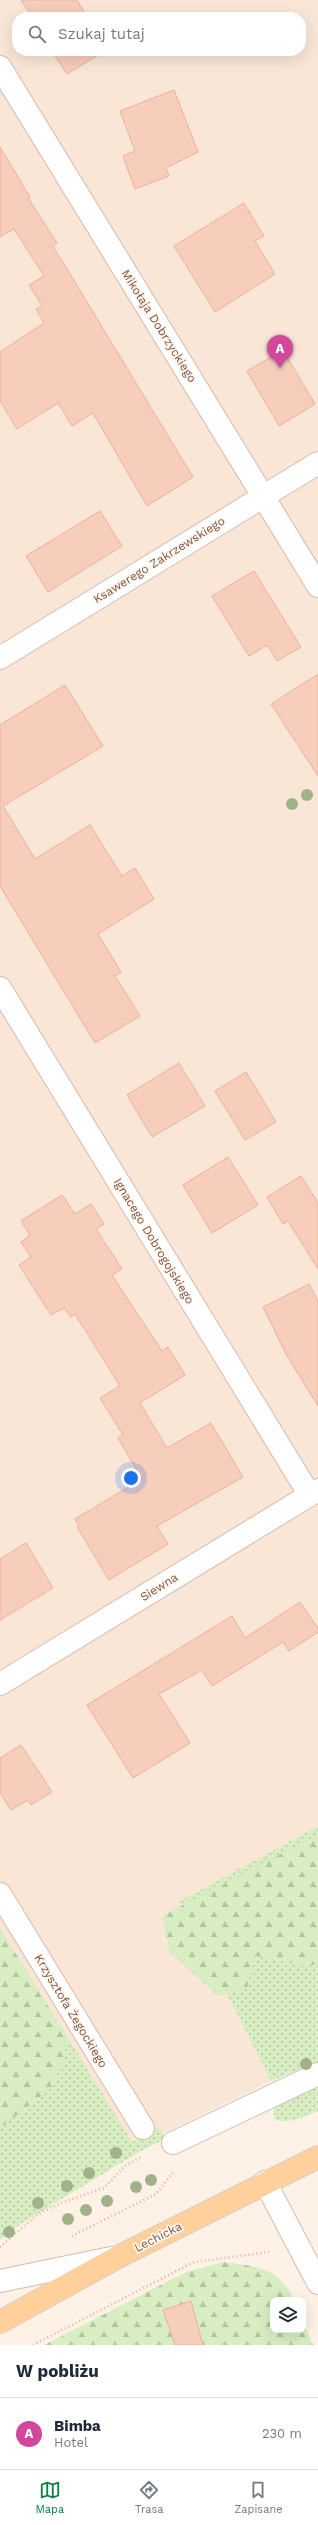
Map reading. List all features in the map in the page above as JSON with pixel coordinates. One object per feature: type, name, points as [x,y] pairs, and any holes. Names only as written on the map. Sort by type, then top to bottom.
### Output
[{"type":"main road","name":"Lechicka","points":[[0,2322],[120,2256],[265,2182],[318,2157]]},
{"type":"street","name":"Mikołaja Dobrzyckiego","points":[[0,67],[318,586]]},
{"type":"street","name":"Ksawerego Zakrzewskiego","points":[[0,658],[318,463]]},
{"type":"street","name":"Ignacego Dobrogojskiego","points":[[0,988],[314,1492]]},
{"type":"street","name":"Siewna","points":[[0,1684],[314,1492]]},
{"type":"street","name":"Krzysztofa Żegockiego","points":[[0,1894],[143,2128]]},
{"type":"street","points":[[172,2143],[318,2074]]},
{"type":"street","points":[[265,2182],[318,2282]]},
{"type":"street","points":[[0,2282],[120,2256]]},
{"type":"path","points":[[0,2247],[38,2214],[61,2203],[104,2188],[125,2166],[172,2143],[176,2169],[156,2194],[68,2238]]},
{"type":"path","points":[[33,2345],[194,2262],[300,2248]]},
{"type":"shaded area","points":[[0,0],[318,0],[318,1826],[180,1901],[271,2081],[129,2150],[0,1935]]},
{"type":"green space","points":[[318,1826],[318,2062],[271,2081],[180,1901]]},
{"type":"green space","points":[[318,1835],[318,1962],[309,1967],[256,1956],[247,1989],[218,1996],[170,1952],[162,1916]]},
{"type":"green space","points":[[0,1928],[132,2142],[158,2127],[167,2138],[141,2151],[22,2223],[0,2240]]},
{"type":"green space","points":[[0,1928],[68,2038],[63,2063],[51,2088],[0,2128]]},
{"type":"green space","points":[[318,2081],[318,2111],[302,2118],[286,2121],[275,2120],[273,2110],[288,2096]]},
{"type":"green space","points":[[223,2262],[255,2267],[274,2275],[288,2289],[292,2297],[270,2297],[270,2333],[306,2333],[306,2329],[313,2345],[44,2345],[186,2272]]},
{"type":"building","points":[[21,0],[77,0],[84,12],[29,12]]},
{"type":"building","points":[[55,56],[97,56],[67,74]]},
{"type":"building","points":[[174,90],[198,152],[166,168],[169,176],[135,189],[123,156],[135,151],[120,111]]},
{"type":"building","points":[[0,147],[30,197],[28,198],[57,243],[53,246],[193,477],[147,506],[93,413],[72,426],[58,403],[17,429],[0,401],[0,352],[44,323],[36,309],[42,306],[29,285],[44,276],[14,229],[0,237]]},
{"type":"building","points":[[244,203],[264,236],[255,241],[275,274],[215,312],[174,246]]},
{"type":"building","points":[[283,350],[315,404],[279,426],[247,371]]},
{"type":"building","points":[[100,511],[122,546],[48,592],[26,556]]},
{"type":"building","points":[[254,571],[301,647],[277,661],[267,645],[249,656],[212,596]]},
{"type":"building","points":[[318,674],[318,776],[271,704]]},
{"type":"building","points":[[65,685],[103,746],[3,806],[35,859],[90,825],[122,876],[135,868],[154,899],[98,934],[121,972],[115,976],[140,1016],[95,1043],[0,886],[0,725]]},
{"type":"building","points":[[179,1063],[205,1106],[152,1137],[127,1095]]},
{"type":"building","points":[[246,1072],[276,1122],[245,1140],[215,1091]]},
{"type":"building","points":[[228,1157],[258,1205],[212,1233],[183,1185]]},
{"type":"building","points":[[301,1176],[318,1203],[318,1269],[288,1221],[283,1224],[267,1197]]},
{"type":"building","points":[[62,1195],[75,1214],[91,1204],[104,1224],[96,1229],[122,1269],[112,1275],[162,1351],[168,1347],[185,1375],[140,1403],[167,1448],[211,1423],[243,1477],[157,1526],[168,1544],[109,1580],[77,1527],[79,1526],[75,1519],[142,1479],[118,1438],[123,1435],[100,1398],[120,1386],[75,1314],[71,1317],[64,1308],[51,1315],[19,1265],[31,1257],[21,1242],[30,1235],[21,1221]]},
{"type":"building","points":[[309,1284],[318,1301],[318,1406],[286,1354],[263,1307]]},
{"type":"building","points":[[26,1543],[53,1588],[0,1620],[0,1559]]},
{"type":"building","points":[[300,1602],[318,1628],[318,1632],[289,1651],[283,1642],[212,1686],[202,1670],[159,1694],[190,1743],[133,1778],[87,1705],[232,1616],[245,1638]]},
{"type":"building","points":[[21,1745],[52,1792],[31,1805],[28,1800],[11,1810],[0,1793],[0,1758]]},
{"type":"building","points":[[191,2301],[203,2345],[175,2345],[163,2310]]},
{"type":"place","name":"Bimba","points":[[280,368]]}]
